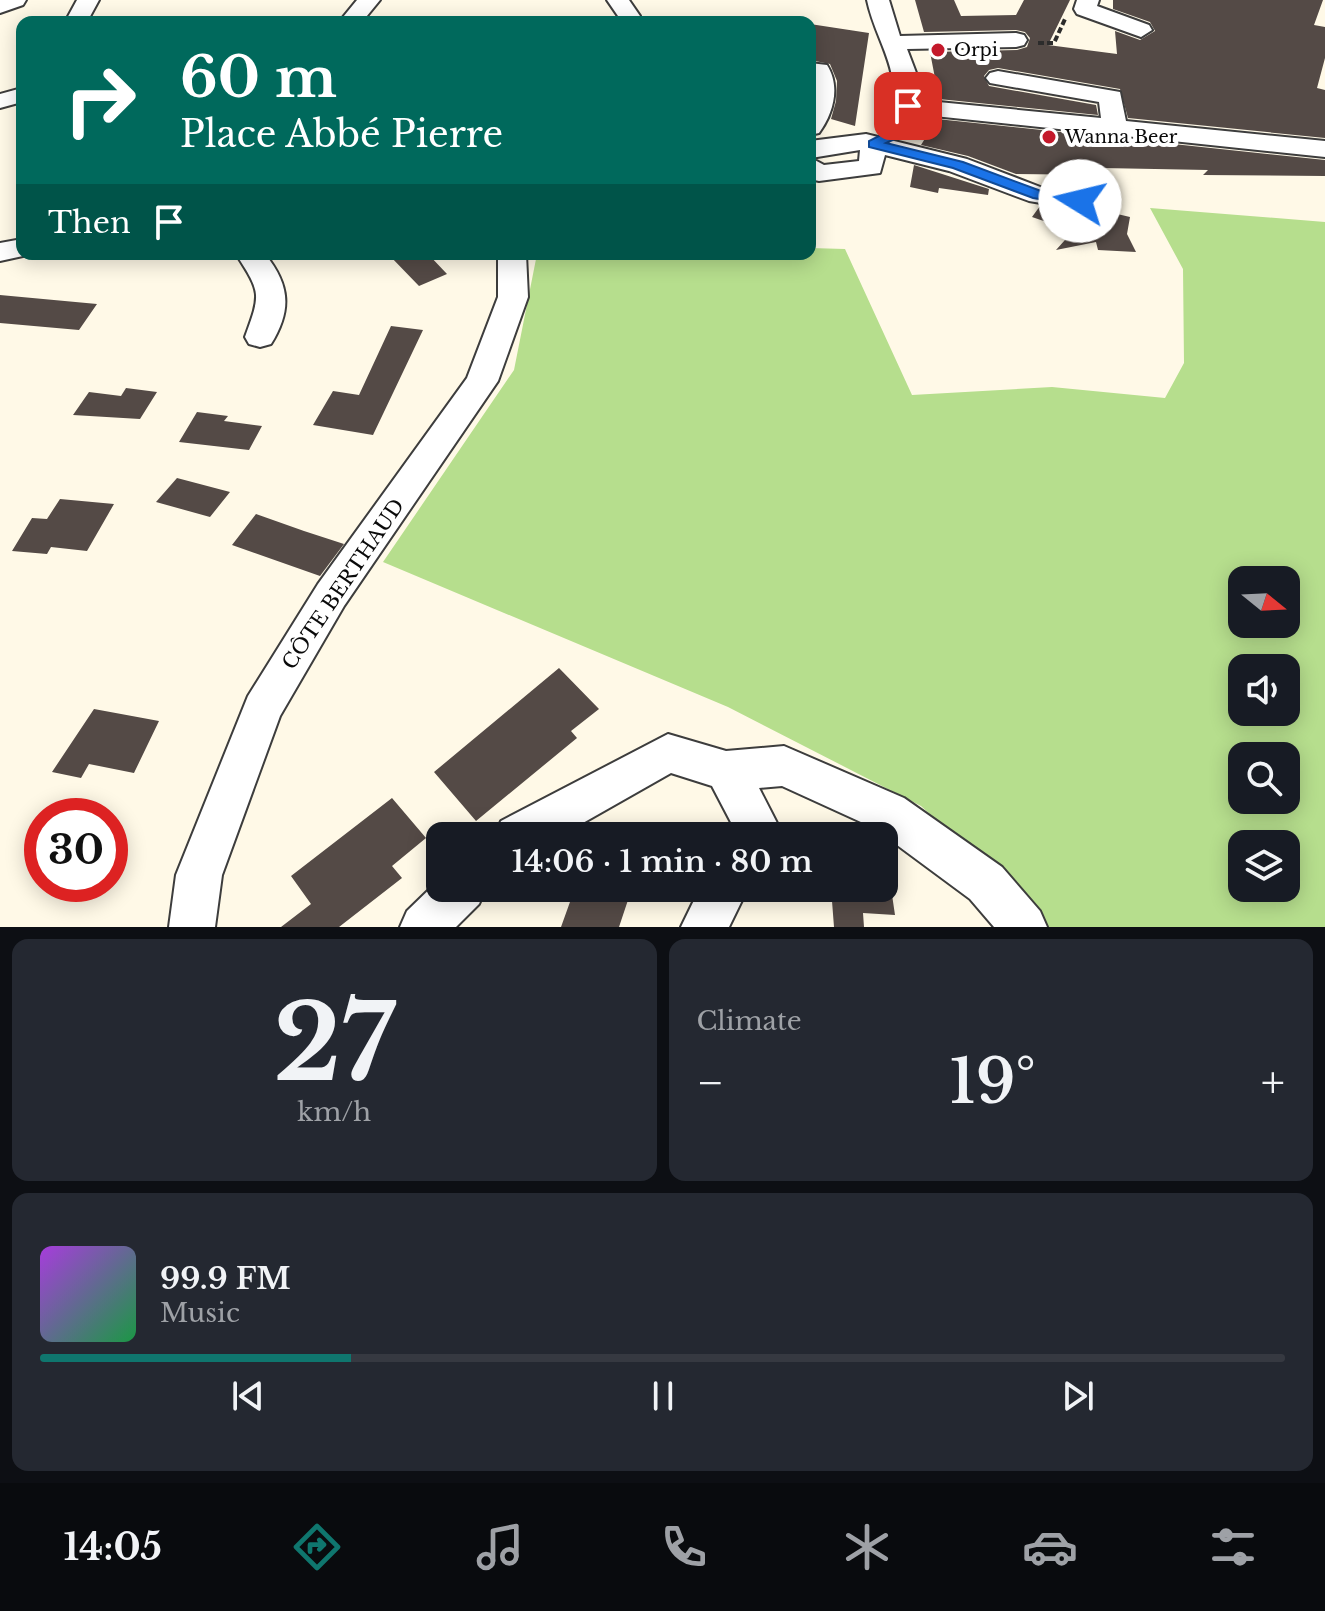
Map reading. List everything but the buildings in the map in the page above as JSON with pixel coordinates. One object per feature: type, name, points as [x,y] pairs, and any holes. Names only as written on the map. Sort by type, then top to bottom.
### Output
[{"type":"street","points":[[0,7],[15,0]]},
{"type":"street","points":[[355,16],[369,0]]},
{"type":"street","points":[[874,144],[890,136],[908,106],[907,75],[891,43],[878,0]]},
{"type":"street","points":[[1088,0],[1085,9],[1141,30]]},
{"type":"street","points":[[891,43],[1016,40]]},
{"type":"street","points":[[816,70],[819,70],[823,88],[820,117],[816,121]]},
{"type":"street","points":[[998,78],[1111,97],[1114,126]]},
{"type":"street","points":[[908,106],[1114,126],[1251,144],[1325,149]]},
{"type":"street","points":[[816,171],[819,173],[871,167],[874,144]]},
{"type":"street","points":[[816,148],[874,144],[958,165],[1038,195],[1101,205]]},
{"type":"street","points":[[255,260],[271,281],[272,303],[260,337]]},
{"type":"street","name":"CÔTE BERTHAUD","points":[[192,927],[199,875],[262,709],[331,595],[482,381],[513,297],[512,260]]},
{"type":"street","points":[[542,822],[668,753],[726,771],[784,766],[889,813],[986,883],[1024,927]]},
{"type":"street","points":[[726,771],[754,822]]},
{"type":"street","points":[[423,927],[449,902]]},
{"type":"street","points":[[704,927],[717,902]]},
{"type":"green space","points":[[1150,208],[1325,222],[1325,927],[1038,927],[1003,881],[921,806],[728,707],[383,562],[514,370],[536,260],[816,260],[816,248],[845,249],[912,395],[1052,387],[1165,398],[1184,363],[1183,269]]},
{"type":"place","name":"Orpi","points":[[938,50]]},
{"type":"place","name":"Wanna Beer","points":[[1049,137]]},
{"type":"route","points":[[908,106],[890,136],[874,144],[914,157],[958,165],[1038,195],[1080,201]]}]
